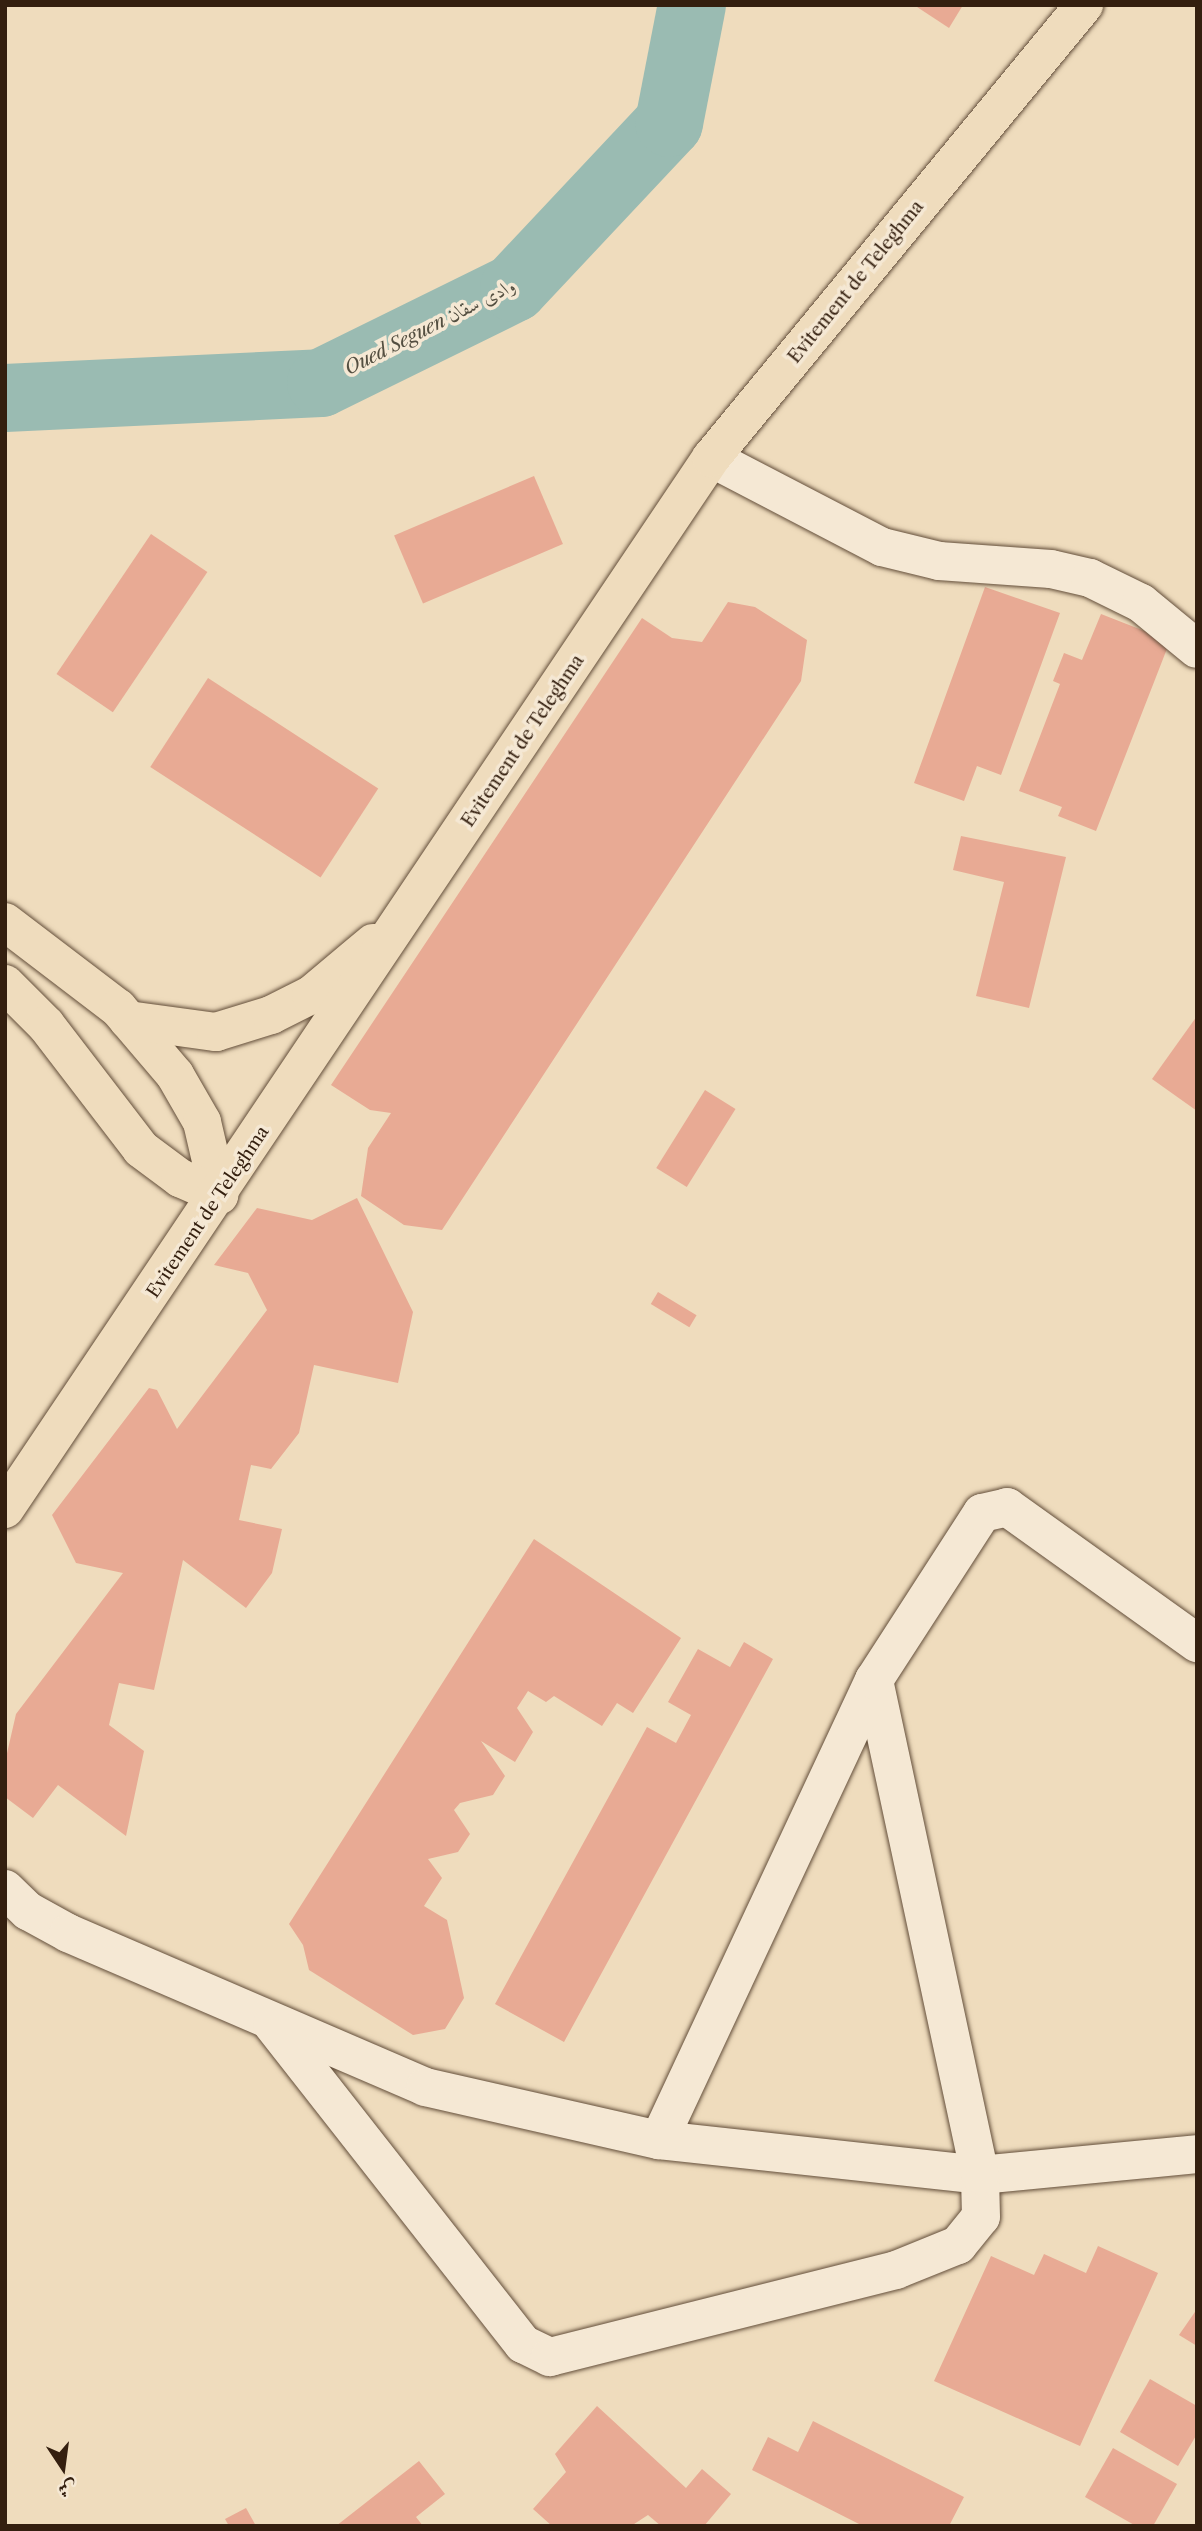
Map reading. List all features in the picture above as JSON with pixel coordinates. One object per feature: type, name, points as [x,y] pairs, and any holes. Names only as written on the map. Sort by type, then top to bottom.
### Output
[{"type":"main road","name":"Evitement de Teleghma","points":[[5,1509],[412,909],[711,458],[1084,5]]},
{"type":"main road","points":[[128,1020],[216,1032],[271,1015],[311,995],[412,909]]},
{"type":"main road","points":[[5,922],[128,1020],[175,1075],[202,1122],[219,1195]]},
{"type":"main road","points":[[5,984],[46,1025],[141,1149],[180,1178],[219,1195]]},
{"type":"street","points":[[711,458],[882,547],[939,561],[1051,569],[1090,578],[1141,603],[1197,649]]},
{"type":"street","points":[[659,2140],[874,1680],[982,1513],[1007,1507],[1024,1517],[1197,1643]]},
{"type":"street","points":[[272,2024],[523,2344],[550,2357],[896,2270],[958,2245],[981,2217],[980,2175],[874,1680]]},
{"type":"street","points":[[5,1889],[28,1911],[68,1933],[272,2024],[425,2087],[659,2140],[980,2175],[1197,2154]]},
{"type":"building","points":[[914,5],[963,5],[949,28]]},
{"type":"building","points":[[534,476],[563,544],[423,604],[394,535]]},
{"type":"building","points":[[151,534],[207,572],[113,712],[56,674]]},
{"type":"building","points":[[985,587],[1060,613],[1001,775],[977,766],[964,801],[914,783]]},
{"type":"building","points":[[728,602],[755,607],[807,640],[801,681],[442,1230],[404,1225],[361,1196],[368,1148],[391,1113],[370,1110],[331,1085],[642,618],[672,638],[702,642]]},
{"type":"building","points":[[1101,614],[1170,641],[1096,831],[1058,816],[1062,807],[1019,791],[1060,684],[1053,681],[1064,653],[1082,660]]},
{"type":"building","points":[[208,678],[378,789],[321,877],[150,767]]},
{"type":"building","points":[[961,836],[1066,857],[1029,1008],[976,996],[1004,882],[953,870]]},
{"type":"building","points":[[1197,1016],[1197,1111],[1152,1079]]},
{"type":"building","points":[[705,1090],[736,1109],[687,1187],[656,1168]]},
{"type":"building","points":[[357,1198],[413,1312],[398,1383],[314,1365],[299,1433],[271,1469],[251,1465],[239,1520],[282,1529],[272,1573],[246,1608],[183,1560],[154,1690],[119,1683],[109,1725],[144,1751],[126,1836],[58,1785],[33,1818],[5,1797],[5,1762],[16,1714],[123,1573],[76,1563],[52,1515],[149,1388],[157,1390],[177,1429],[267,1310],[248,1273],[214,1265],[257,1208],[312,1220]]},
{"type":"building","points":[[658,1292],[697,1315],[689,1327],[651,1304]]},
{"type":"building","points":[[534,1539],[681,1638],[633,1713],[617,1703],[602,1726],[554,1696],[546,1702],[528,1691],[517,1708],[533,1732],[515,1762],[481,1741],[505,1776],[493,1795],[460,1803],[454,1810],[470,1834],[458,1852],[428,1859],[442,1878],[424,1906],[447,1920],[464,1998],[445,2029],[413,2035],[309,1970],[303,1945],[289,1924]]},
{"type":"building","points":[[744,1642],[773,1659],[564,2042],[495,2004],[647,1727],[676,1743],[691,1715],[668,1702],[698,1649],[730,1667]]},
{"type":"building","points":[[1098,2246],[1158,2273],[1080,2446],[934,2381],[991,2256],[1034,2275],[1044,2254],[1086,2273]]},
{"type":"building","points":[[1197,2309],[1197,2346],[1179,2335]]},
{"type":"building","points":[[1150,2379],[1197,2406],[1197,2434],[1178,2466],[1120,2432]]},
{"type":"building","points":[[597,2406],[686,2488],[702,2469],[731,2494],[704,2526],[661,2526],[648,2515],[631,2526],[552,2526],[533,2509],[566,2472],[555,2454]]},
{"type":"building","points":[[813,2421],[964,2497],[949,2526],[863,2526],[752,2470],[768,2437],[798,2452]]},
{"type":"building","points":[[1113,2448],[1177,2484],[1153,2526],[1136,2526],[1085,2497]]},
{"type":"building","points":[[419,2461],[445,2494],[416,2517],[423,2526],[336,2526]]},
{"type":"building","points":[[246,2508],[256,2526],[229,2526],[225,2519]]},
{"type":"waterway","name":"Oued Seguen وادى سقان","points":[[5,398],[321,383],[514,288],[669,123],[692,5]]}]
